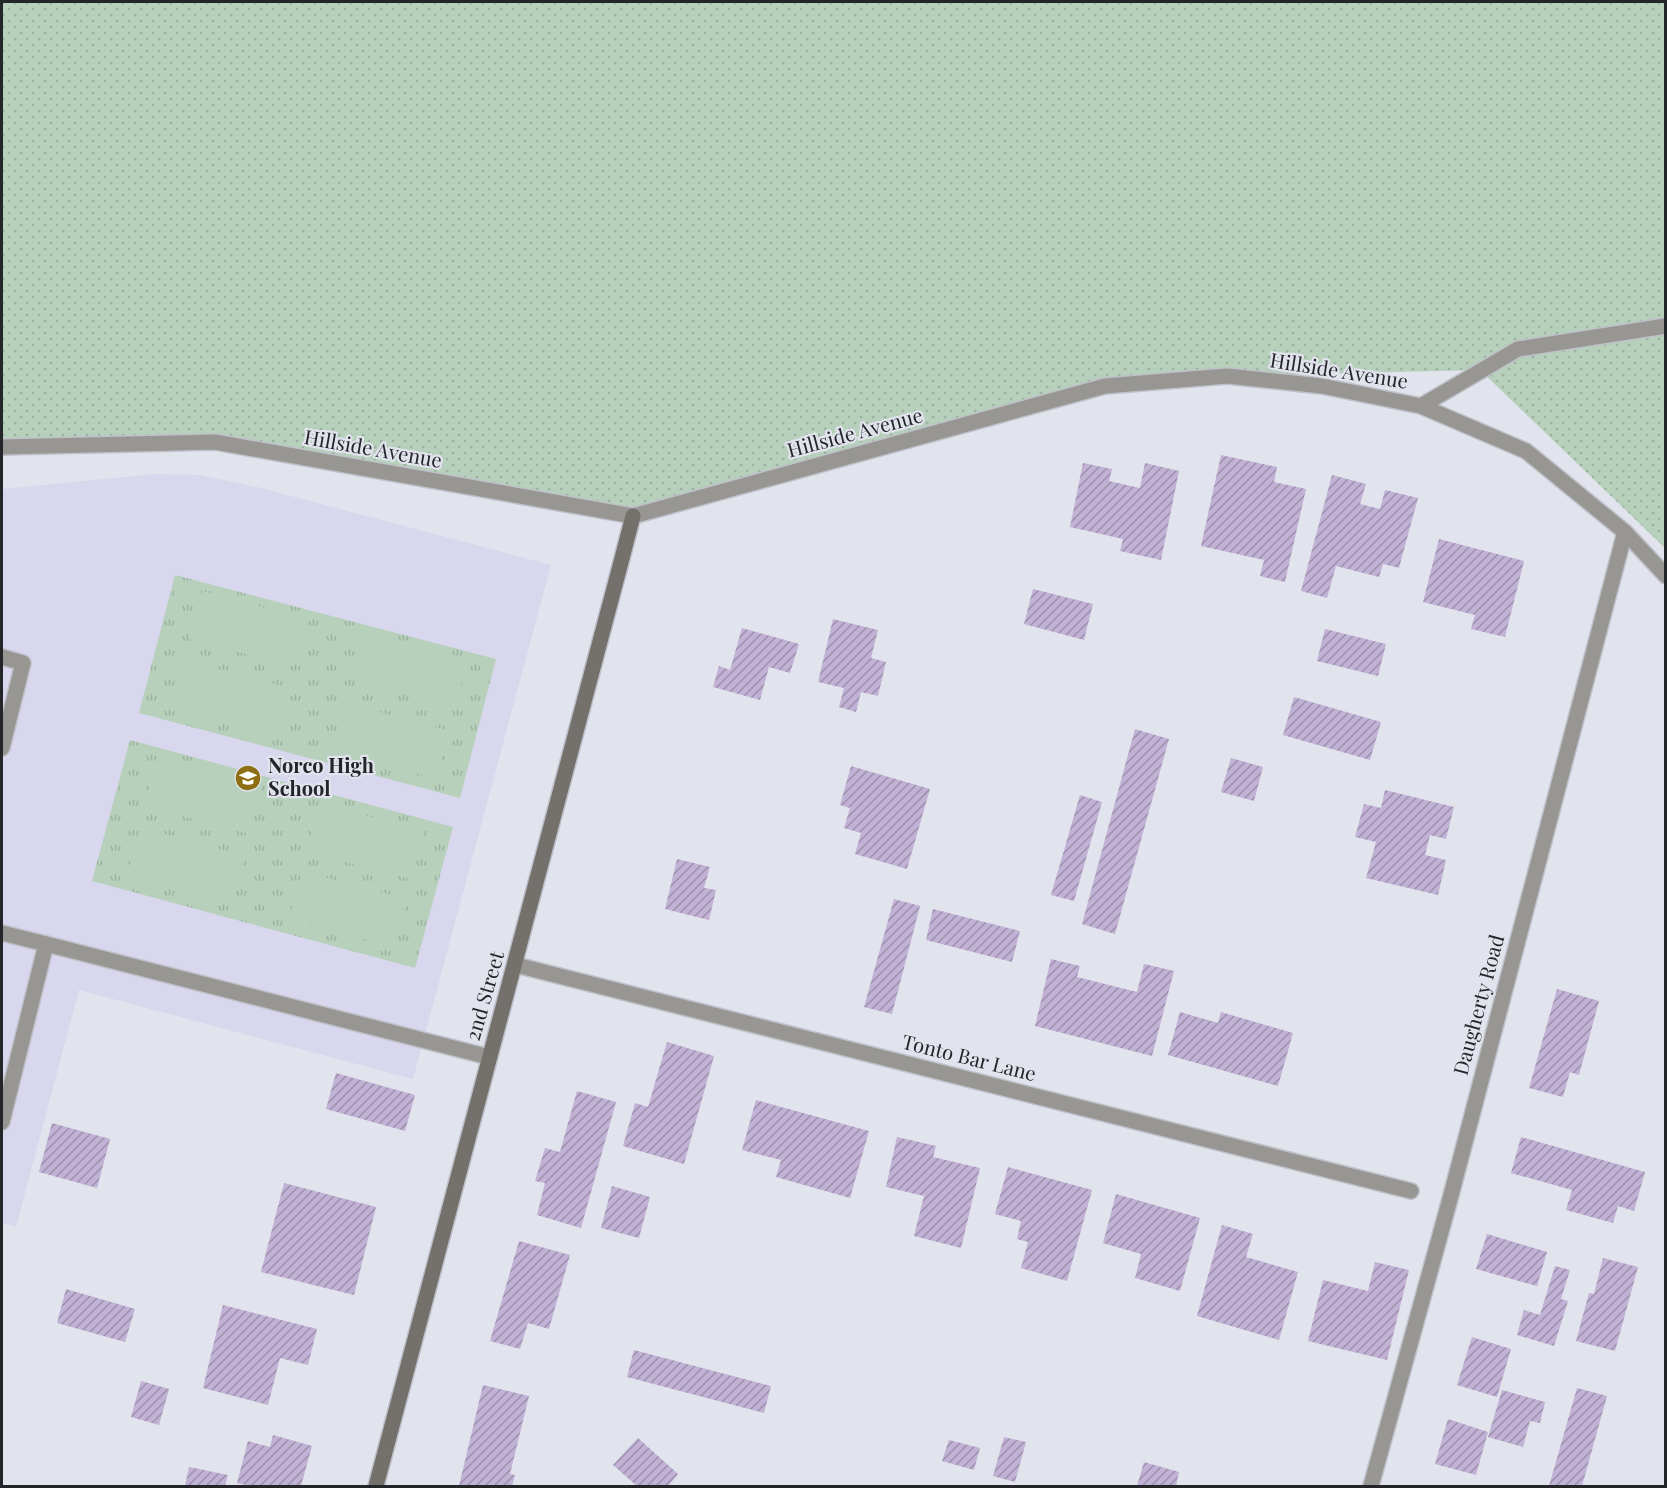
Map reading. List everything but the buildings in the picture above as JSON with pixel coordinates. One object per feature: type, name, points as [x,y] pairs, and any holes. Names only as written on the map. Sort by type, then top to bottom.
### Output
[{"type":"street","points":[[1421,406],[1518,349],[1665,326]]},
{"type":"street","name":"Hillside Avenue","points":[[2,447],[215,442],[633,516],[1105,386],[1227,376],[1322,386],[1421,406],[1526,451],[1625,532],[1665,576]]},
{"type":"street","name":"2nd Street","points":[[376,1486],[489,1057],[516,965],[633,516]]},
{"type":"street","name":"Daugherty Road","points":[[1371,1486],[1450,1199],[1625,532]]},
{"type":"street","points":[[2,657],[23,663],[2,742]]},
{"type":"street","points":[[2,933],[489,1057]]},
{"type":"street","points":[[2,1122],[46,944]]},
{"type":"street","name":"Tonto Bar Lane","points":[[516,965],[1411,1191]]},
{"type":"shaded area","name":"Norco High School","points":[[156,474],[199,475],[261,488],[551,565],[413,1079],[79,990],[16,1227],[2,1223],[2,489]]},
{"type":"green space","points":[[2,2],[1665,2],[1665,548],[1480,370],[1227,376],[1105,386],[633,516],[215,442],[2,447]]},
{"type":"green space","points":[[175,575],[496,659],[460,798],[139,713]]},
{"type":"green space","points":[[202,591],[307,619],[294,667],[189,639]]},
{"type":"green space","points":[[363,630],[468,659],[455,707],[350,679]]},
{"type":"green space","points":[[184,660],[289,688],[276,737],[171,709]]},
{"type":"green space","points":[[345,703],[450,731],[437,779],[332,751]]},
{"type":"green space","points":[[130,740],[453,827],[415,968],[92,881]]},
{"type":"green space","points":[[157,757],[262,785],[249,834],[144,806]]},
{"type":"green space","points":[[319,803],[424,831],[411,879],[306,852]]},
{"type":"green space","points":[[140,827],[245,856],[232,904],[127,876]]},
{"type":"green space","points":[[302,871],[407,899],[394,947],[289,919]]},
{"type":"place","name":"Norco High School","points":[[248,778]]}]
